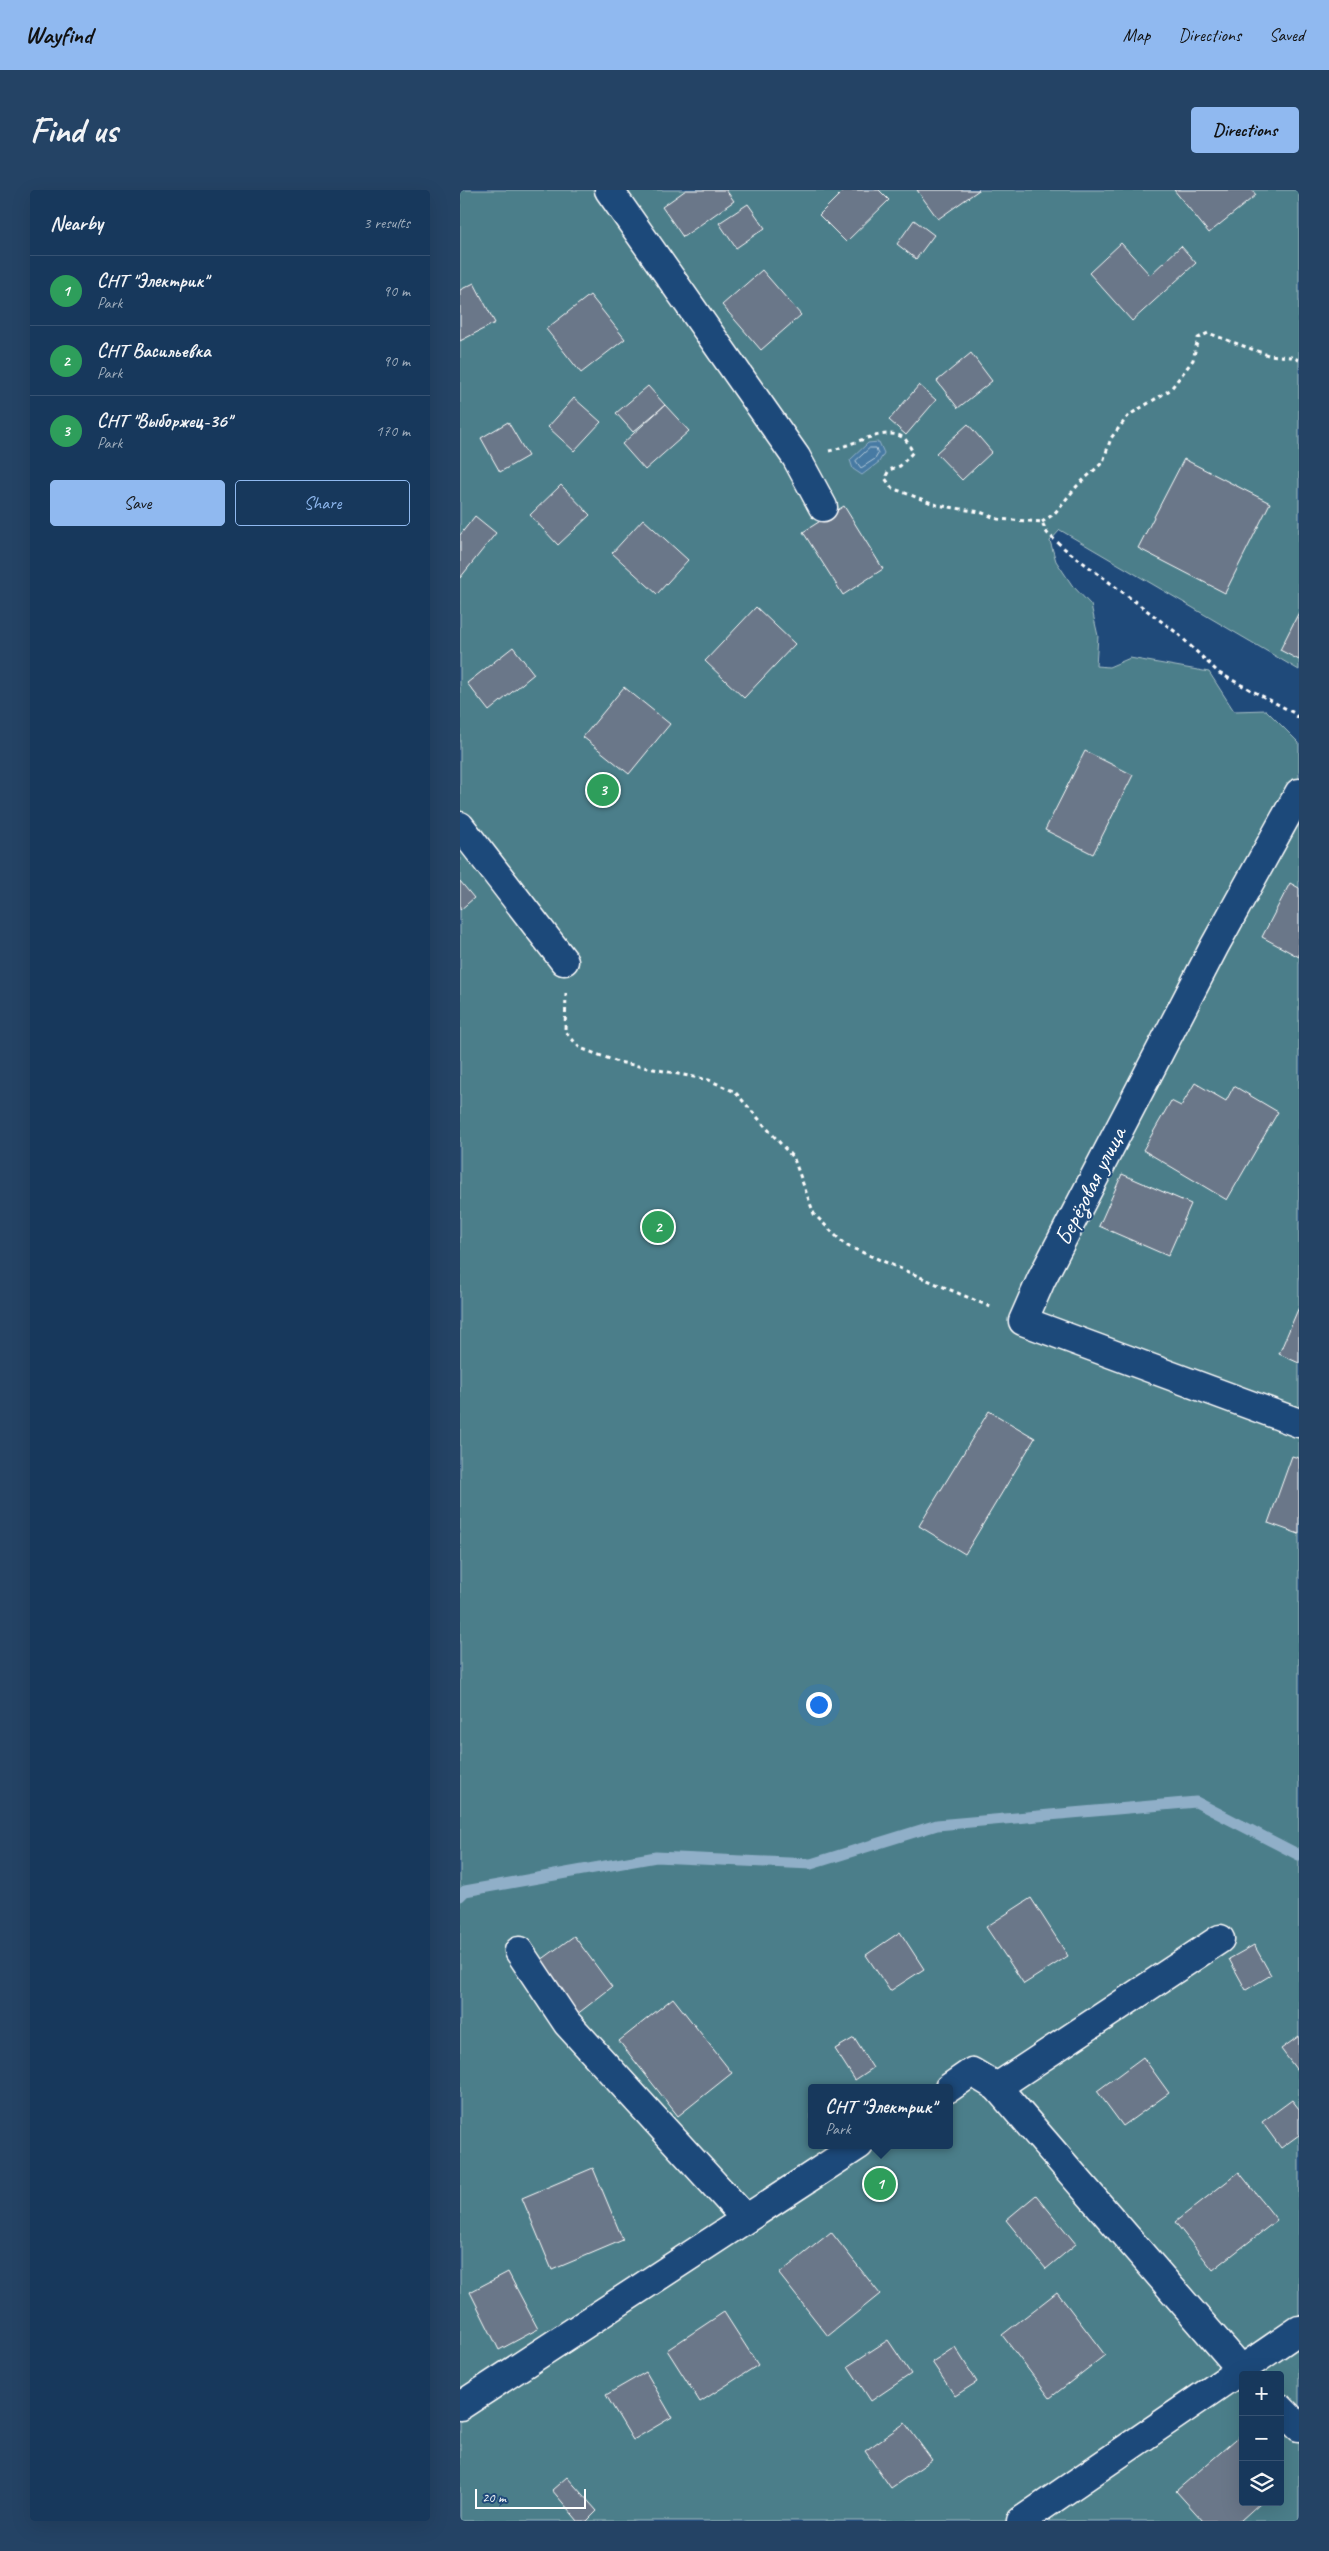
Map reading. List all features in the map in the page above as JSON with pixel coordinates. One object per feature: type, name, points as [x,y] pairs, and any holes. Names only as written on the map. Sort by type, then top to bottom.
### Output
[{"type":"street","points":[[609,190],[796,457],[823,507]]},
{"type":"street","name":"Берёзовая улица","points":[[1023,1321],[1041,1280],[1214,947],[1299,792]]},
{"type":"street","points":[[460,826],[564,961]]},
{"type":"street","points":[[1023,1321],[1299,1424]]},
{"type":"street","points":[[997,2088],[1220,1939]]},
{"type":"street","points":[[519,1951],[567,2023],[745,2218]]},
{"type":"street","points":[[953,2085],[972,2072],[997,2088],[1242,2371]]},
{"type":"street","points":[[460,2406],[853,2149]]},
{"type":"street","points":[[1247,2371],[1299,2330]]},
{"type":"street","points":[[1021,2521],[1239,2376]]},
{"type":"street","points":[[1284,2412],[1299,2427]]},
{"type":"path","points":[[796,457],[840,448],[879,434],[899,435],[906,440],[913,452],[900,466],[889,470],[884,478],[892,488],[937,505],[980,512],[998,519],[1042,522],[1054,514],[1077,486],[1103,462],[1111,438],[1129,415],[1170,390],[1193,360],[1198,338],[1208,333],[1268,355],[1290,357],[1299,360]]},
{"type":"path","points":[[1042,522],[1047,533],[1177,633],[1219,673],[1294,713],[1299,718]]},
{"type":"path","points":[[564,961],[569,974],[564,1008],[565,1031],[580,1048],[618,1062],[709,1080],[735,1092],[794,1159],[814,1214],[845,1245],[1023,1321]]},
{"type":"green space","points":[[460,190],[1299,190],[1299,670],[1060,530],[1050,541],[1056,561],[1072,585],[1091,605],[1098,636],[1096,666],[1109,667],[1130,658],[1209,672],[1234,711],[1266,710],[1299,743],[1299,2521],[460,2521]]},
{"type":"water","points":[[879,442],[884,453],[879,462],[862,475],[853,469],[850,460],[868,443]]},
{"type":"building","points":[[686,190],[726,190],[734,201],[683,237],[662,207]]},
{"type":"building","points":[[844,190],[879,190],[889,200],[846,242],[819,215]]},
{"type":"building","points":[[917,190],[979,190],[938,219]]},
{"type":"building","points":[[1174,190],[1252,190],[1256,195],[1209,233]]},
{"type":"building","points":[[748,204],[765,228],[736,248],[719,223]]},
{"type":"building","points":[[914,220],[934,235],[916,259],[897,244]]},
{"type":"building","points":[[1121,243],[1150,275],[1181,246],[1196,263],[1132,321],[1089,273]]},
{"type":"building","points":[[762,270],[801,315],[761,350],[722,305]]},
{"type":"building","points":[[474,283],[495,323],[460,341],[460,290]]},
{"type":"building","points":[[590,295],[625,339],[581,373],[546,329]]},
{"type":"building","points":[[971,353],[992,381],[958,408],[937,381]]},
{"type":"building","points":[[919,385],[936,400],[906,435],[889,420]]},
{"type":"building","points":[[648,386],[665,405],[633,432],[616,413]]},
{"type":"building","points":[[574,398],[601,422],[574,451],[548,427]]},
{"type":"building","points":[[665,405],[689,431],[645,470],[622,444]]},
{"type":"building","points":[[508,422],[528,456],[500,472],[481,438]]},
{"type":"building","points":[[968,424],[992,452],[962,480],[936,453]]},
{"type":"building","points":[[1184,459],[1270,503],[1225,593],[1138,548]]},
{"type":"building","points":[[561,485],[590,515],[558,545],[530,515]]},
{"type":"building","points":[[844,506],[883,569],[843,595],[803,532]]},
{"type":"building","points":[[475,516],[496,533],[460,578],[460,535]]},
{"type":"building","points":[[643,519],[688,560],[657,594],[612,553]]},
{"type":"building","points":[[756,607],[795,644],[744,698],[705,661]]},
{"type":"building","points":[[1299,612],[1299,660],[1280,650]]},
{"type":"building","points":[[513,647],[534,674],[489,711],[467,683]]},
{"type":"building","points":[[624,687],[670,724],[629,774],[583,737]]},
{"type":"building","points":[[1085,751],[1133,775],[1093,854],[1045,830]]},
{"type":"building","points":[[460,881],[474,898],[460,910]]},
{"type":"building","points":[[1290,883],[1299,888],[1299,957],[1262,937]]},
{"type":"building","points":[[1195,1083],[1226,1101],[1234,1086],[1278,1112],[1227,1200],[1143,1150],[1171,1101],[1181,1106]]},
{"type":"building","points":[[1122,1174],[1191,1204],[1168,1256],[1099,1226]]},
{"type":"building","points":[[1299,1307],[1299,1363],[1279,1354]]},
{"type":"building","points":[[989,1411],[1035,1438],[965,1554],[919,1526]]},
{"type":"building","points":[[1292,1456],[1299,1458],[1299,1534],[1268,1523]]},
{"type":"building","points":[[1031,1898],[1068,1956],[1024,1984],[986,1927]]},
{"type":"building","points":[[900,1932],[924,1969],[890,1991],[866,1955]]},
{"type":"building","points":[[574,1936],[612,1987],[576,2015],[537,1963]]},
{"type":"building","points":[[1254,1945],[1271,1975],[1246,1990],[1229,1959]]},
{"type":"building","points":[[673,1998],[732,2073],[678,2116],[619,2041]]},
{"type":"building","points":[[1299,2036],[1299,2073],[1281,2049]]},
{"type":"building","points":[[854,2038],[873,2068],[855,2080],[835,2049]]},
{"type":"building","points":[[1143,2057],[1169,2093],[1123,2126],[1097,2091]]},
{"type":"building","points":[[1292,2100],[1299,2109],[1299,2135],[1281,2148],[1262,2122]]},
{"type":"building","points":[[593,2168],[623,2240],[552,2270],[522,2198]]},
{"type":"building","points":[[1239,2172],[1277,2220],[1213,2270],[1175,2222]]},
{"type":"building","points":[[1036,2195],[1076,2244],[1046,2269],[1006,2220]]},
{"type":"building","points":[[831,2232],[880,2294],[828,2336],[779,2274]]},
{"type":"building","points":[[508,2272],[538,2329],[499,2350],[470,2292]]},
{"type":"building","points":[[1057,2292],[1105,2355],[1050,2398],[1002,2335]]},
{"type":"building","points":[[724,2312],[758,2365],[700,2402],[667,2350]]},
{"type":"building","points":[[888,2340],[911,2374],[871,2401],[848,2366]]},
{"type":"building","points":[[955,2347],[977,2382],[955,2396],[932,2362]]},
{"type":"building","points":[[646,2372],[672,2417],[633,2440],[606,2395]]},
{"type":"building","points":[[905,2423],[932,2460],[891,2488],[865,2451]]},
{"type":"building","points":[[1239,2436],[1239,2506],[1257,2506],[1240,2521],[1203,2521],[1176,2491]]},
{"type":"building","points":[[567,2477],[597,2511],[587,2521],[578,2521],[552,2490]]},
{"type":"waterway","points":[[460,1896],[465,1891],[656,1857],[811,1864],[937,1825],[1196,1802],[1299,1855]]},
{"type":"place","name":"СНТ \"Выборжец-36\"","points":[[603,790]]},
{"type":"place","name":"СНТ Васильевка","points":[[658,1227]]},
{"type":"place","name":"СНТ \"Электрик\"","points":[[880,2184]]}]
